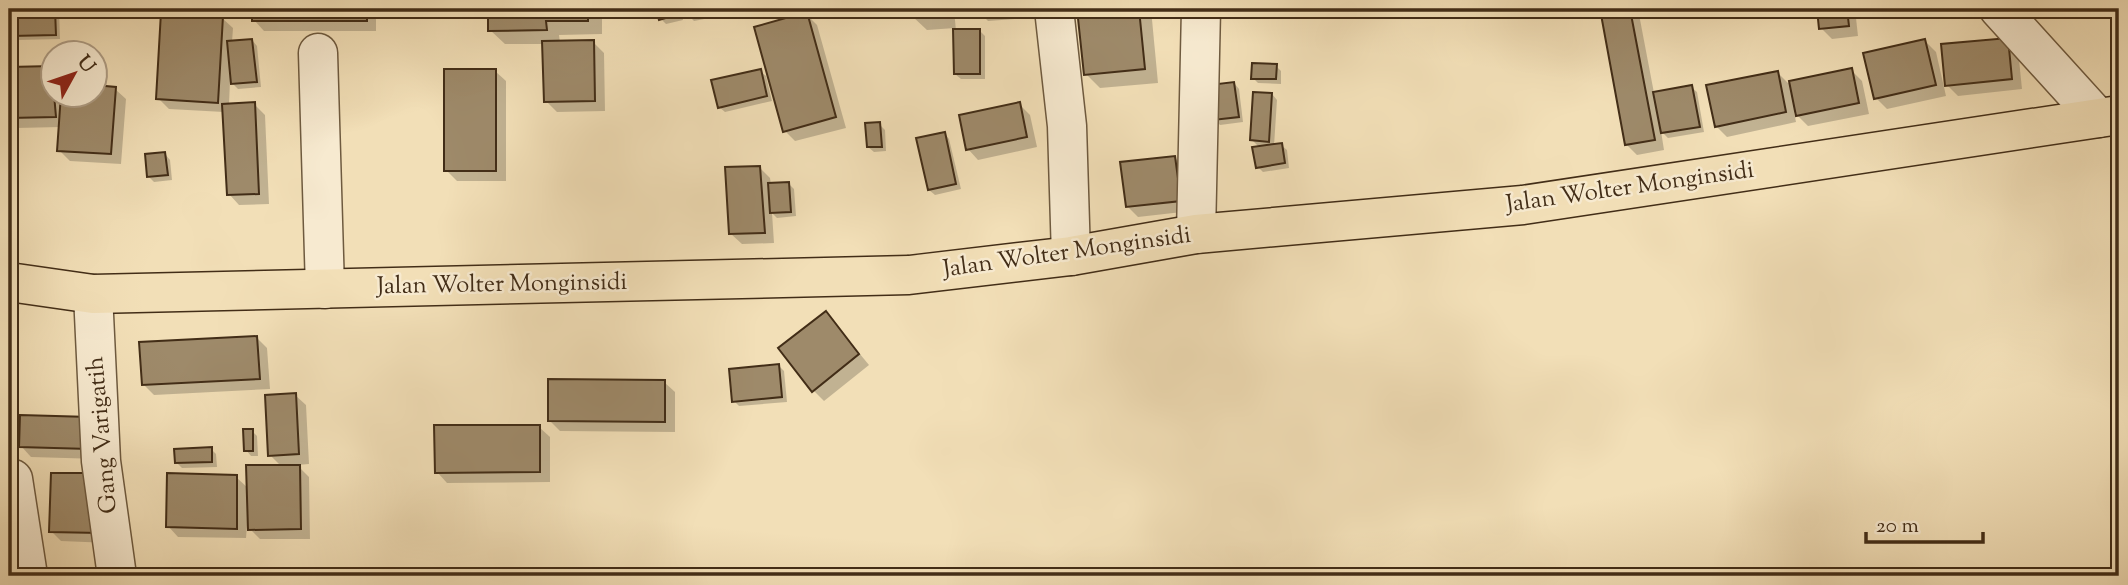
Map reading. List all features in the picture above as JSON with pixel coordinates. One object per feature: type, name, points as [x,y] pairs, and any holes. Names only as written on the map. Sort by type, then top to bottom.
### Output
[{"type":"main road","name":"Jalan Wolter Monginsidi","points":[[9,282],[93,294],[909,275],[1071,256],[1196,234],[1523,205],[2109,117]]},
{"type":"street","points":[[1054,9],[1067,126],[1071,256]]},
{"type":"street","points":[[1196,234],[1201,9]]},
{"type":"street","points":[[1999,9],[2109,117]]},
{"type":"street","points":[[318,53],[325,289]]},
{"type":"street","name":"Gang Varigatih","points":[[93,294],[101,461],[117,576]]},
{"type":"street","points":[[13,478],[28,576]]},
{"type":"building","points":[[10,9],[55,9],[56,35],[11,36]]},
{"type":"building","points":[[252,9],[367,9],[367,21],[252,21]]},
{"type":"building","points":[[488,9],[588,9],[588,21],[546,21],[547,30],[488,31]]},
{"type":"building","points":[[656,9],[677,9],[679,14],[659,20]]},
{"type":"building","points":[[686,9],[715,9],[716,11],[687,17]]},
{"type":"building","points":[[910,9],[942,9],[942,14],[911,17]]},
{"type":"building","points":[[1077,9],[1139,9],[1145,69],[1084,75]]},
{"type":"building","points":[[1600,9],[1630,9],[1655,140],[1625,145]]},
{"type":"building","points":[[1817,9],[1847,9],[1849,26],[1819,29]]},
{"type":"building","points":[[161,12],[223,16],[218,103],[156,99]]},
{"type":"building","points":[[807,12],[836,117],[783,132],[754,27]]},
{"type":"building","points":[[953,29],[980,29],[980,74],[954,74]]},
{"type":"building","points":[[2008,38],[2012,79],[1945,86],[1941,44]]},
{"type":"building","points":[[252,39],[257,82],[231,84],[227,41]]},
{"type":"building","points":[[1925,39],[1936,85],[1874,99],[1863,53]]},
{"type":"building","points":[[594,40],[595,101],[544,102],[542,41]]},
{"type":"building","points":[[1252,63],[1277,64],[1276,79],[1251,79]]},
{"type":"building","points":[[38,66],[38,108],[55,108],[56,117],[9,118],[9,67]]},
{"type":"building","points":[[1852,68],[1859,103],[1796,116],[1789,81]]},
{"type":"building","points":[[444,69],[496,69],[496,171],[444,171]]},
{"type":"building","points":[[761,69],[767,96],[718,108],[711,80]]},
{"type":"building","points":[[1778,71],[1786,112],[1715,127],[1706,85]]},
{"type":"building","points":[[1234,82],[1239,117],[1213,120],[1209,85]]},
{"type":"building","points":[[1692,85],[1700,127],[1661,133],[1653,92]]},
{"type":"building","points":[[108,86],[116,87],[111,154],[57,151],[60,108],[108,108]]},
{"type":"building","points":[[1253,92],[1272,93],[1269,142],[1250,140]]},
{"type":"building","points":[[255,102],[259,194],[227,195],[222,104]]},
{"type":"building","points":[[1020,102],[1027,137],[966,150],[959,115]]},
{"type":"building","points":[[880,122],[882,147],[867,147],[865,123]]},
{"type":"building","points":[[945,132],[956,184],[928,190],[916,138]]},
{"type":"building","points":[[1282,143],[1285,163],[1256,168],[1252,147]]},
{"type":"building","points":[[165,152],[168,175],[147,177],[145,154]]},
{"type":"building","points":[[1175,156],[1181,201],[1126,207],[1120,162]]},
{"type":"building","points":[[760,166],[765,233],[729,234],[725,167]]},
{"type":"building","points":[[789,182],[791,212],[770,213],[768,183]]},
{"type":"building","points":[[826,311],[859,354],[812,392],[778,348]]},
{"type":"building","points":[[257,336],[260,379],[142,385],[139,342]]},
{"type":"building","points":[[779,364],[782,397],[732,402],[729,369]]},
{"type":"building","points":[[548,379],[665,380],[665,422],[548,421]]},
{"type":"building","points":[[296,393],[299,454],[268,456],[265,395]]},
{"type":"building","points":[[20,415],[90,417],[89,449],[19,447]]},
{"type":"building","points":[[434,425],[540,425],[540,472],[435,473]]},
{"type":"building","points":[[243,429],[253,429],[253,451],[244,451]]},
{"type":"building","points":[[212,447],[212,462],[175,463],[174,449]]},
{"type":"building","points":[[246,465],[300,465],[301,529],[248,530]]},
{"type":"building","points":[[51,473],[101,473],[100,533],[49,532]]},
{"type":"building","points":[[167,473],[237,475],[237,529],[166,527]]}]
